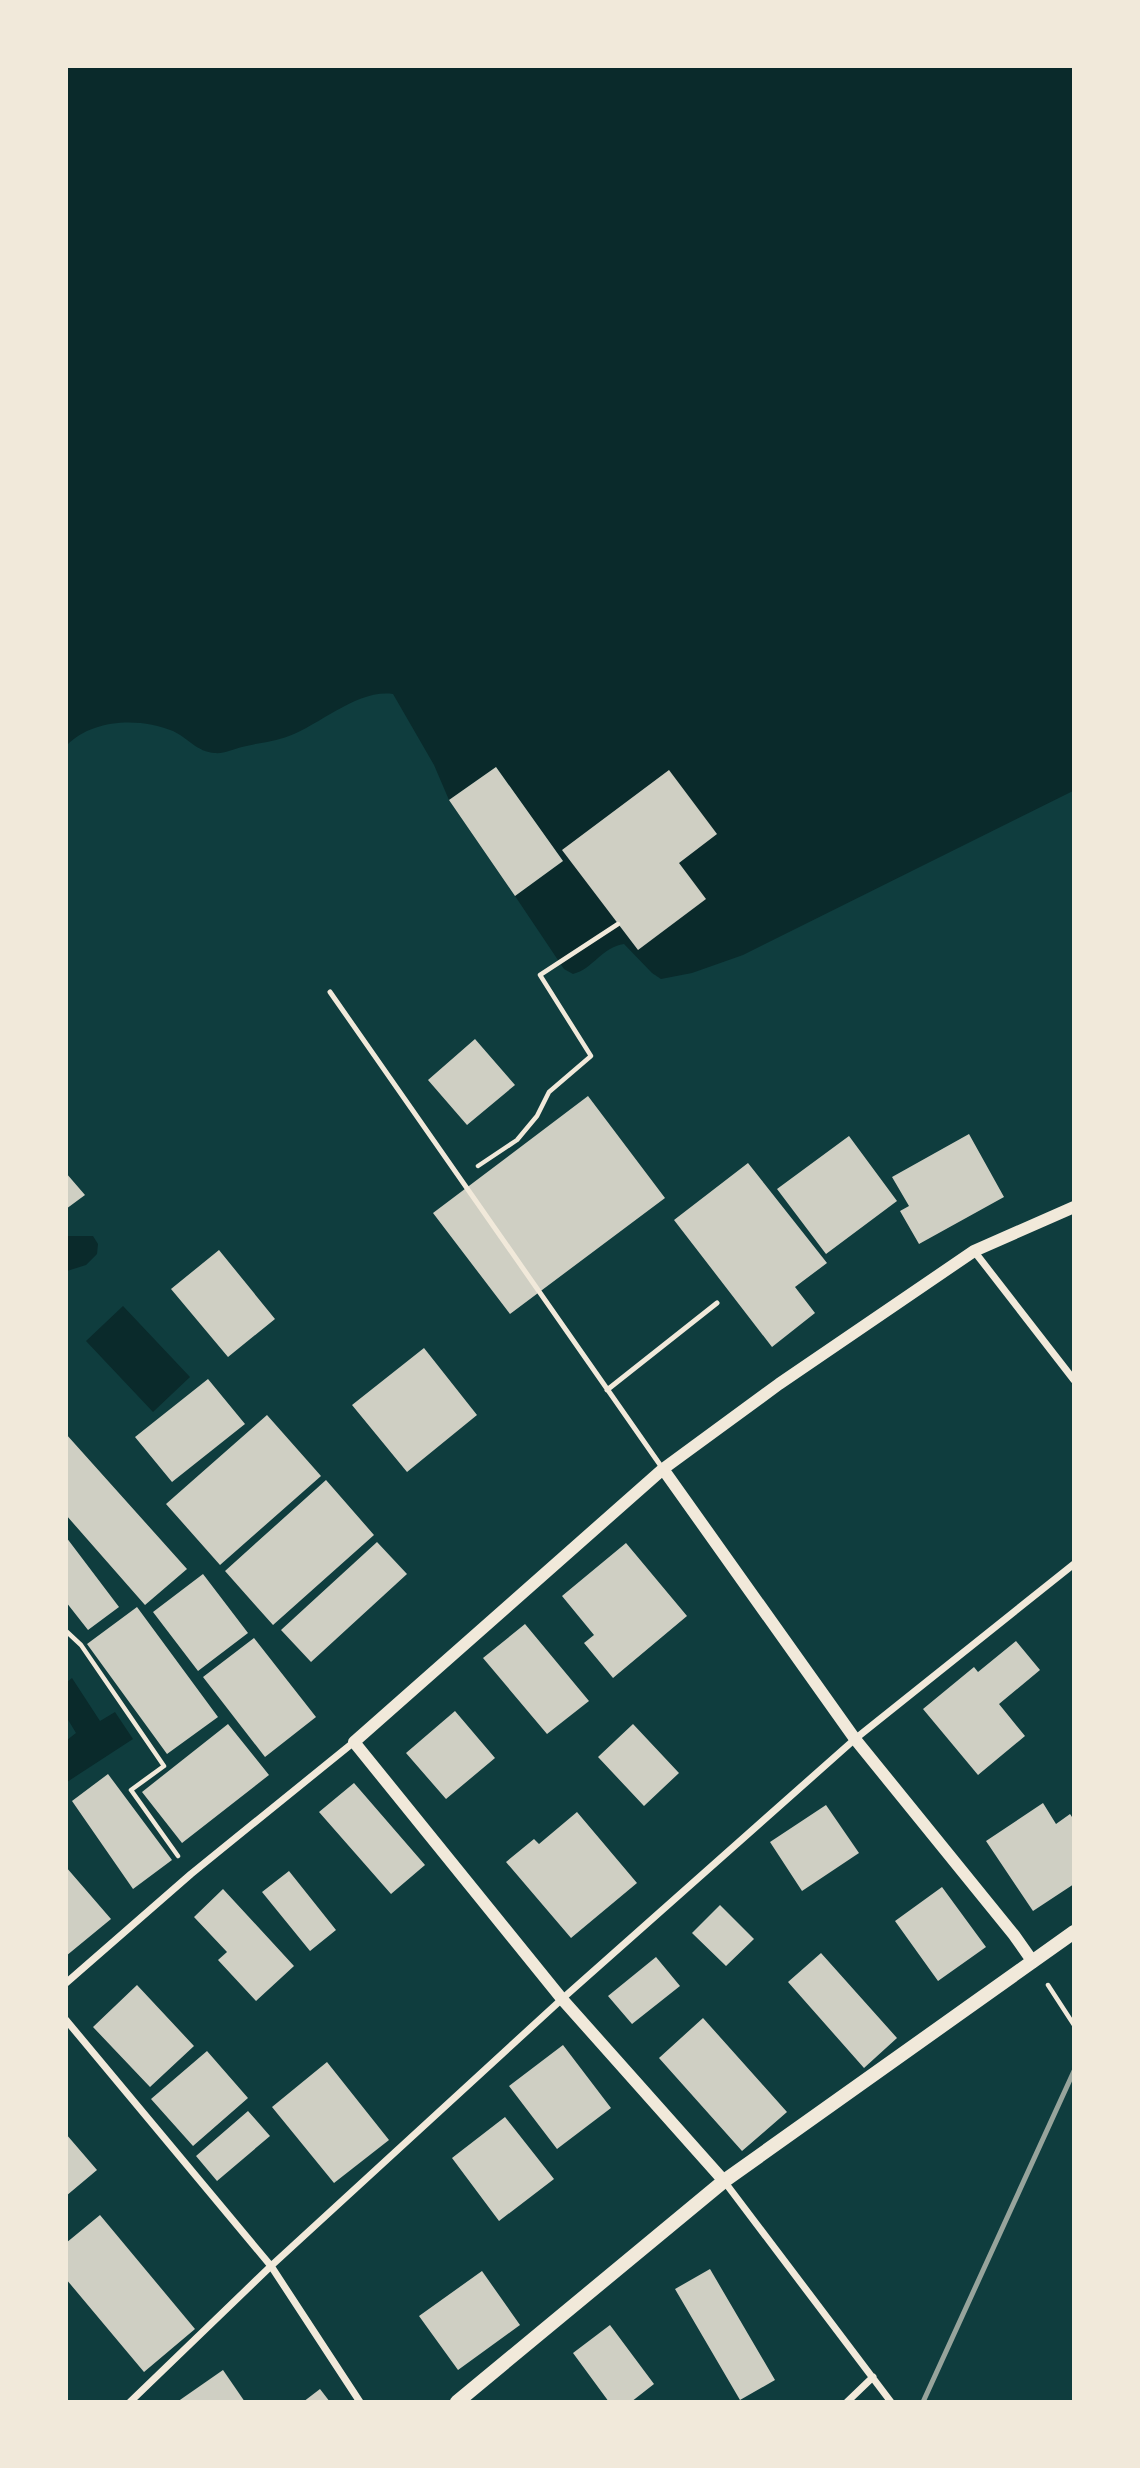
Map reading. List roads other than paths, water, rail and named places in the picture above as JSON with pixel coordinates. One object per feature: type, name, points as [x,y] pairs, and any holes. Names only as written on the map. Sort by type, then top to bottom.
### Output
[{"type":"main road","points":[[457,2402],[724,2182],[1073,1932]]},
{"type":"street","points":[[66,1983],[191,1874],[354,1742],[663,1469],[779,1384],[974,1251],[1073,1207]]},
{"type":"street","points":[[974,1251],[1073,1380]]},
{"type":"street","points":[[663,1469],[855,1739],[1014,1935],[1032,1962]]},
{"type":"street","points":[[130,2402],[271,2266],[562,1999],[855,1739],[1073,1564]]},
{"type":"street","points":[[354,1742],[562,1999],[724,2182],[891,2402]]},
{"type":"street","points":[[66,2020],[271,2266],[360,2402]]},
{"type":"street","points":[[847,2402],[873,2377]]},
{"type":"lane","points":[[330,992],[663,1469]]},
{"type":"lane","points":[[607,1390],[717,1303]]},
{"type":"water","points":[[67,67],[1073,67],[1073,791],[743,955],[692,973],[661,979],[624,944],[610,949],[586,968],[573,974],[564,969],[515,896],[563,861],[496,767],[449,800],[434,765],[393,694],[380,694],[353,702],[283,738],[221,753],[203,750],[173,731],[132,722],[103,725],[77,736],[67,745]]},
{"type":"water","points":[[67,1236],[93,1236],[98,1244],[97,1254],[86,1265],[67,1271]]},
{"type":"water","points":[[123,1306],[190,1377],[153,1412],[86,1341]]},
{"type":"water","points":[[72,1678],[100,1721],[115,1712],[133,1739],[67,1782],[67,1740],[76,1733],[67,1718],[67,1682]]},
{"type":"railway","points":[[923,2402],[1074,2071]]}]
